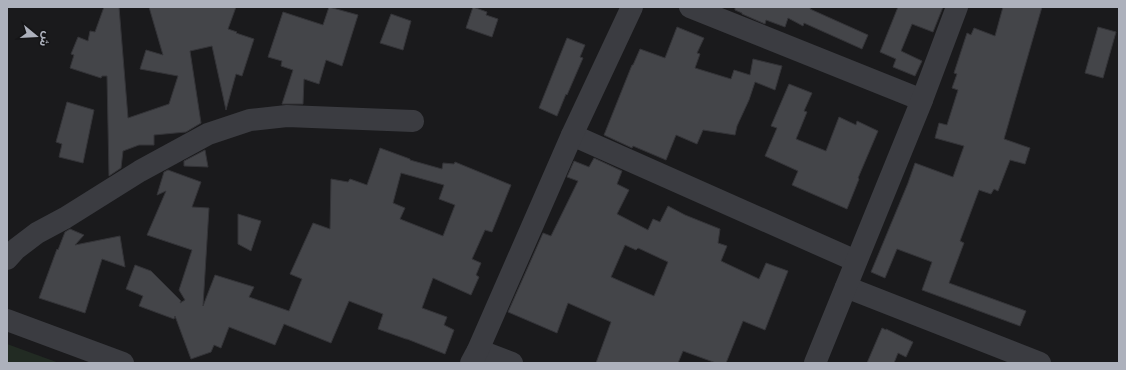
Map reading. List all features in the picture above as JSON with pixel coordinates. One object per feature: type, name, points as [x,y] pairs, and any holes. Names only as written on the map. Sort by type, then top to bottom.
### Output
[{"type":"street","points":[[512,363],[474,356],[572,135],[632,7]]},
{"type":"street","points":[[690,7],[922,100]]},
{"type":"street","points":[[815,363],[922,100],[957,7]]},
{"type":"street","points":[[7,259],[16,249],[36,233],[65,218],[140,171],[208,134],[250,120],[287,116],[412,121]]},
{"type":"street","points":[[572,135],[856,261]]},
{"type":"street","points":[[846,287],[1040,363]]},
{"type":"street","points":[[7,320],[123,363]]},
{"type":"shaded area","points":[[7,344],[59,363],[7,363]]},
{"type":"building","points":[[104,7],[119,7],[128,118],[169,104],[178,76],[140,69],[146,50],[163,55],[149,7],[236,7],[228,29],[254,39],[242,76],[236,74],[226,110],[212,46],[190,51],[201,123],[186,132],[154,135],[154,145],[139,145],[123,151],[121,168],[109,176],[107,76],[102,76],[101,78],[70,68],[74,55],[71,54],[78,37],[88,41],[90,31],[95,32]]},
{"type":"building","points":[[329,7],[358,15],[342,66],[326,60],[319,84],[304,79],[303,104],[282,104],[293,70],[281,66],[282,61],[268,57],[283,12],[323,25]]},
{"type":"building","points":[[473,7],[487,12],[486,15],[498,19],[492,37],[466,28]]},
{"type":"building","points":[[735,7],[811,7],[810,9],[868,35],[862,49],[804,23],[803,26],[788,18],[785,27],[766,20],[765,24],[742,14],[735,10]]},
{"type":"building","points":[[898,7],[943,7],[933,32],[912,24],[901,51],[922,61],[915,76],[893,67],[896,59],[880,52]]},
{"type":"building","points":[[1003,7],[1042,7],[1004,139],[1030,148],[1025,164],[1010,160],[998,191],[994,189],[991,194],[979,190],[960,241],[964,243],[949,283],[1026,311],[1020,326],[922,290],[932,262],[897,249],[885,278],[871,272],[915,163],[953,177],[964,146],[935,138],[939,123],[947,125],[958,90],[952,88],[957,74],[954,73],[967,33],[971,35],[974,28],[995,36]]},
{"type":"building","points":[[391,14],[411,21],[403,50],[380,43]]},
{"type":"building","points":[[677,27],[704,38],[697,53],[700,54],[695,68],[731,79],[734,70],[750,75],[753,59],[782,66],[775,90],[755,82],[749,100],[737,126],[735,135],[703,130],[697,144],[676,135],[666,160],[633,146],[632,148],[604,135],[632,65],[640,49],[665,58]]},
{"type":"building","points":[[1098,27],[1116,32],[1103,78],[1085,73]]},
{"type":"building","points":[[567,38],[585,45],[580,57],[583,58],[557,116],[539,108]]},
{"type":"building","points":[[789,84],[812,93],[804,111],[807,112],[796,139],[826,151],[839,117],[856,125],[857,121],[878,131],[858,178],[859,179],[847,209],[792,185],[798,171],[765,156],[777,128],[771,126]]},
{"type":"building","points":[[67,102],[94,110],[83,163],[59,157],[62,144],[56,142]]},
{"type":"building","points":[[380,148],[410,160],[442,169],[443,163],[454,164],[455,162],[511,185],[492,232],[485,230],[472,259],[481,263],[476,275],[479,277],[471,295],[433,278],[422,308],[447,317],[444,325],[454,330],[445,354],[378,329],[383,314],[349,301],[331,343],[284,324],[275,345],[229,327],[221,348],[214,345],[211,352],[191,359],[175,316],[174,319],[139,306],[143,296],[126,289],[135,265],[151,271],[181,301],[180,303],[185,300],[179,290],[192,250],[147,235],[166,191],[157,195],[164,172],[168,170],[201,182],[192,207],[209,208],[203,306],[215,275],[254,287],[249,297],[289,311],[302,279],[290,274],[313,223],[330,229],[331,179],[348,182],[350,179],[367,185]],"holes":[[[401,173],[444,185],[439,199],[455,205],[443,236],[400,219],[405,208],[393,203]]]},
{"type":"building","points":[[205,150],[208,167],[184,166],[184,161]]},
{"type":"building","points":[[594,158],[622,171],[617,184],[629,190],[617,214],[648,230],[653,219],[660,222],[668,206],[685,215],[720,229],[718,243],[727,246],[721,261],[759,279],[766,263],[788,271],[765,330],[743,321],[726,363],[716,363],[683,351],[678,363],[596,363],[611,322],[568,303],[557,333],[508,312],[543,233],[551,236],[578,181],[567,177],[574,161],[589,167]],"holes":[[[625,245],[636,250],[638,248],[668,262],[654,296],[611,277]]]},
{"type":"building","points":[[238,214],[261,221],[251,251],[238,244]]},
{"type":"building","points":[[70,229],[84,235],[75,245],[120,236],[125,267],[102,259],[85,313],[39,298],[57,249],[58,250],[65,232]]},
{"type":"building","points":[[882,328],[913,342],[906,357],[898,353],[894,363],[867,363]]}]
